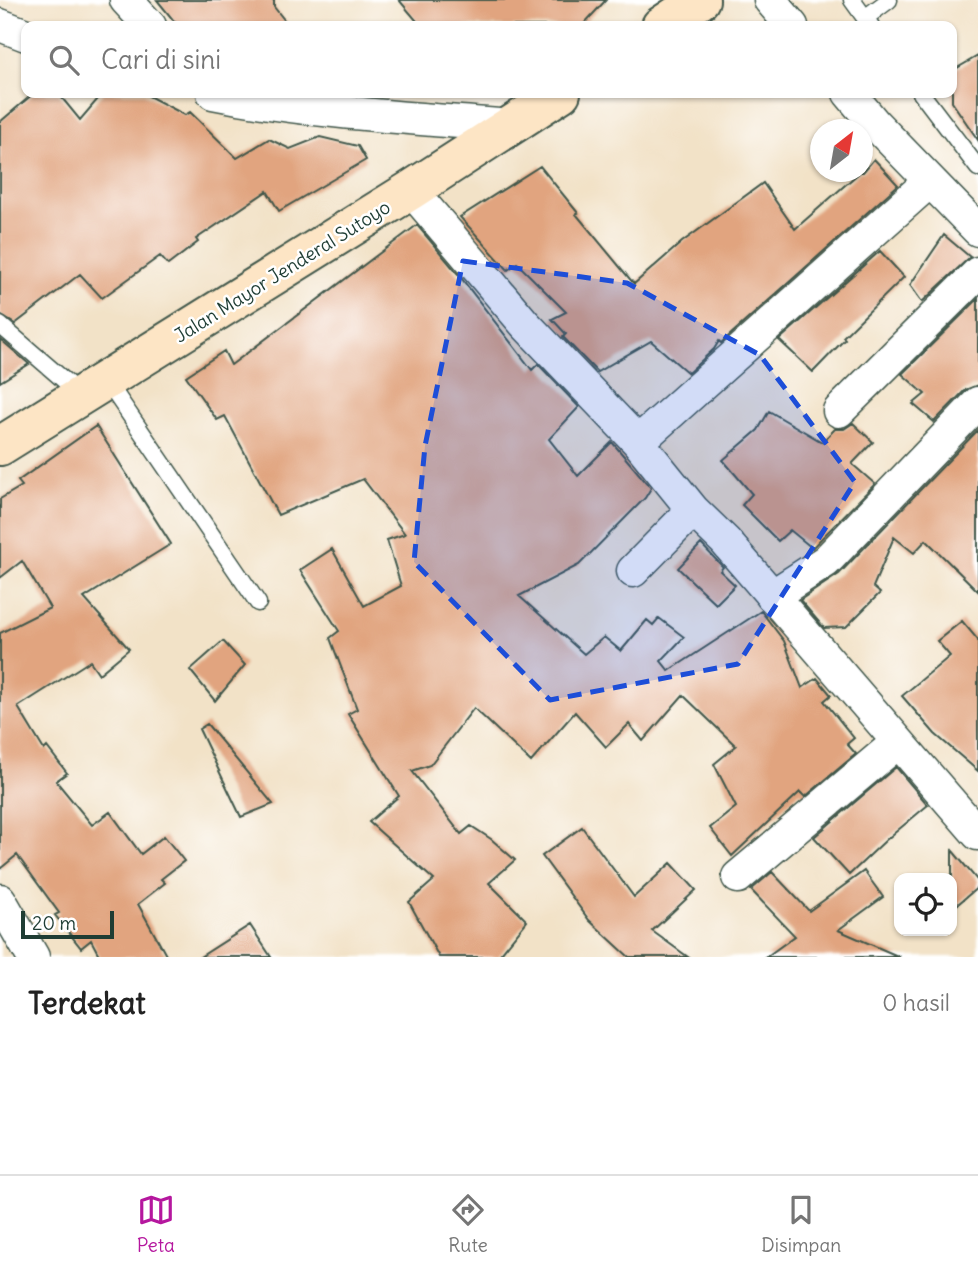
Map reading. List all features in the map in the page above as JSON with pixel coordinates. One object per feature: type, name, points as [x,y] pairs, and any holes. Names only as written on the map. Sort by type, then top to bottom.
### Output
[{"type":"main road","points":[[668,21],[700,0]]},
{"type":"main road","name":"Jalan Mayor Jenderal Sutoyo","points":[[0,446],[553,98]]},
{"type":"street","points":[[126,0],[145,21]]},
{"type":"street","points":[[770,0],[788,21]]},
{"type":"street","points":[[0,25],[21,34]]},
{"type":"street","points":[[236,98],[315,110],[511,126]]},
{"type":"street","points":[[853,98],[978,230]]},
{"type":"street","points":[[638,442],[930,181]]},
{"type":"street","points":[[411,190],[524,324],[638,442],[693,510],[725,541],[978,834]]},
{"type":"street","points":[[839,411],[978,273]]},
{"type":"street","points":[[772,596],[826,561],[978,403]]},
{"type":"street","points":[[633,571],[693,510]]},
{"type":"street","points":[[738,877],[898,742]]},
{"type":"street","points":[[0,900],[33,957]]},
{"type":"lane","points":[[852,0],[867,21]]},
{"type":"lane","points":[[869,21],[890,0]]},
{"type":"lane","points":[[925,98],[978,168]]},
{"type":"lane","points":[[0,325],[93,388],[258,603]]},
{"type":"highlighted area","points":[[463,261],[627,283],[760,355],[855,482],[738,664],[550,700],[414,562],[425,446]]},
{"type":"building","points":[[157,0],[274,0],[274,7],[285,21],[174,21]]},
{"type":"building","points":[[399,0],[606,0],[587,21],[417,21]]},
{"type":"building","points":[[978,56],[978,140],[952,102],[952,98],[957,98],[957,68]]},
{"type":"building","points":[[28,98],[62,98],[80,120],[99,98],[153,98],[185,115],[190,112],[237,158],[269,139],[290,149],[320,137],[358,146],[366,160],[279,211],[267,191],[196,239],[198,242],[168,265],[160,256],[102,298],[80,274],[15,324],[0,315],[0,122]]},
{"type":"building","points":[[873,160],[898,185],[721,343],[719,341],[688,373],[651,341],[597,372],[563,337],[566,334],[552,319],[566,312],[517,263],[508,270],[460,217],[540,166],[634,284],[682,242],[763,183],[795,229],[849,182],[873,182]]},
{"type":"building","points":[[417,225],[532,370],[538,364],[579,407],[549,439],[578,476],[612,442],[651,488],[645,498],[579,565],[519,596],[584,654],[604,637],[621,651],[647,620],[653,625],[659,618],[684,637],[661,661],[669,671],[761,611],[784,641],[802,688],[817,678],[831,695],[824,701],[854,738],[847,744],[856,754],[805,797],[800,792],[732,856],[710,828],[736,807],[714,764],[736,746],[683,695],[643,741],[629,724],[606,747],[575,712],[531,762],[474,708],[430,765],[412,771],[461,834],[471,826],[515,860],[489,883],[527,921],[498,957],[439,957],[409,902],[434,880],[369,822],[399,796],[348,714],[357,709],[330,638],[339,631],[300,570],[332,549],[364,606],[401,586],[387,540],[405,534],[363,479],[278,515],[225,416],[217,420],[186,376],[224,351],[231,365]]},
{"type":"building","points":[[944,235],[970,257],[922,302],[910,285]]},
{"type":"building","points":[[880,251],[904,277],[843,337],[845,339],[813,372],[779,340]]},
{"type":"building","points":[[978,299],[978,385],[965,390],[934,422],[913,404],[925,394],[902,374]]},
{"type":"building","points":[[0,339],[29,364],[0,382]]},
{"type":"building","points":[[769,411],[822,442],[835,429],[844,429],[853,423],[873,442],[852,464],[875,484],[812,548],[790,530],[778,541],[742,505],[752,494],[723,460],[758,430]]},
{"type":"building","points":[[96,426],[171,544],[84,598],[129,649],[99,674],[90,661],[18,707],[44,750],[47,747],[67,773],[56,781],[92,825],[110,812],[141,854],[164,836],[184,861],[161,879],[165,883],[138,904],[167,957],[100,957],[91,940],[81,948],[55,915],[59,913],[17,855],[0,869],[0,633],[50,608],[22,561],[0,578],[0,499],[22,486],[18,481]]},
{"type":"building","points":[[978,430],[978,591],[926,540],[914,553],[894,537],[873,587],[880,593],[846,627],[824,628],[800,600],[839,574]]},
{"type":"building","points":[[701,544],[723,567],[720,571],[735,585],[716,604],[678,568]]},
{"type":"building","points":[[962,621],[978,640],[978,771],[935,734],[902,696],[950,656],[937,641]]},
{"type":"building","points":[[223,641],[245,665],[215,701],[190,670]]},
{"type":"building","points":[[207,724],[273,804],[241,817],[199,729]]},
{"type":"building","points":[[896,767],[928,805],[849,875],[814,837]]},
{"type":"building","points":[[582,827],[634,897],[671,863],[696,890],[652,931],[688,957],[629,957],[589,920],[542,856]]},
{"type":"building","points":[[952,850],[978,881],[978,887],[957,905],[957,873],[952,873]]},
{"type":"building","points":[[864,871],[883,897],[838,930],[900,957],[766,957],[795,936],[751,890],[772,872],[809,911]]},
{"type":"building","points":[[250,925],[271,957],[200,957]]}]
